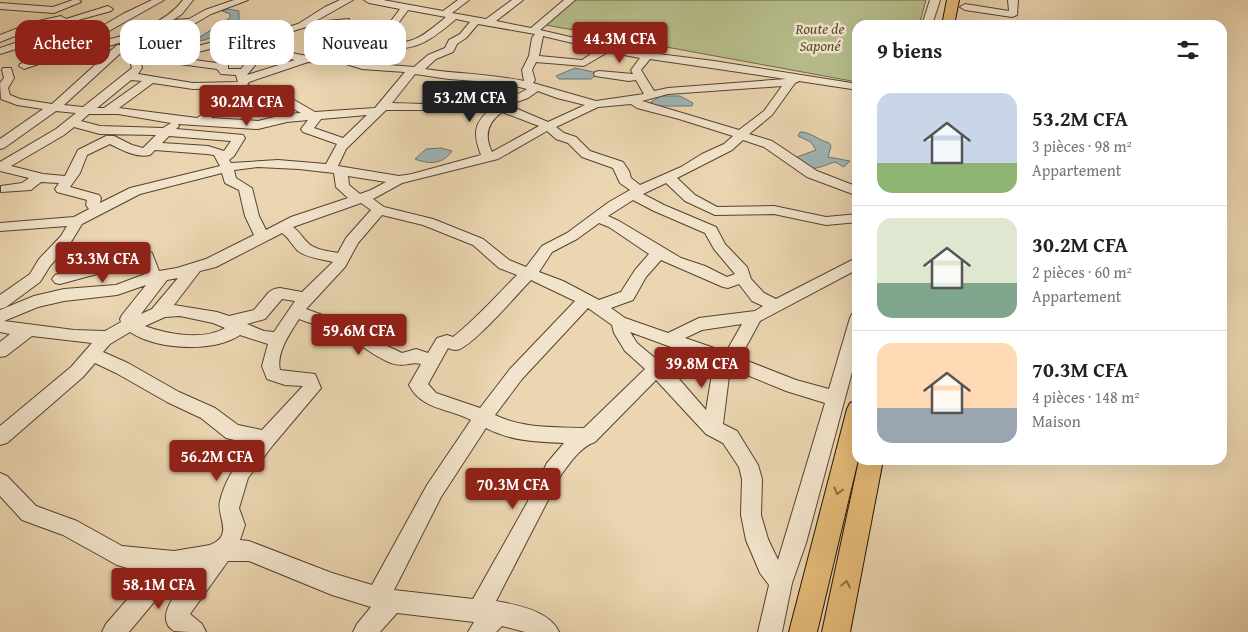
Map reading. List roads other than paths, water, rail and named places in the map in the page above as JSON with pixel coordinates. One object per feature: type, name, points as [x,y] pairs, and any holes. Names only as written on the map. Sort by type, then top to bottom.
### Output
[{"type":"main road","points":[[949,20],[954,0]]},
{"type":"main road","points":[[803,632],[852,433]]},
{"type":"main road","points":[[836,632],[870,465]]},
{"type":"street","points":[[0,16],[27,0]]},
{"type":"street","points":[[62,0],[88,3],[110,9],[121,19]]},
{"type":"street","points":[[110,26],[159,0]]},
{"type":"street","points":[[168,20],[179,12],[188,0]]},
{"type":"street","points":[[194,20],[208,12],[243,0]]},
{"type":"street","points":[[311,20],[328,9],[348,0]]},
{"type":"street","points":[[369,0],[477,19],[647,56],[714,64],[795,79],[852,86]]},
{"type":"street","points":[[406,45],[425,36],[464,0]]},
{"type":"street","points":[[489,22],[518,0]]},
{"type":"street","points":[[532,86],[527,70],[533,59],[537,32],[570,0]]},
{"type":"street","points":[[929,20],[935,0]]},
{"type":"street","points":[[964,8],[1012,14],[1014,13],[1013,0]]},
{"type":"street","points":[[0,6],[54,10],[76,2]]},
{"type":"street","points":[[396,20],[406,6]]},
{"type":"street","points":[[58,20],[110,9],[143,8]]},
{"type":"street","points":[[72,20],[78,17]]},
{"type":"street","points":[[477,19],[463,36],[453,42],[449,50],[430,58],[414,70],[379,109],[343,142],[336,169],[343,187],[380,210],[416,218],[484,246],[504,264],[547,280],[592,304],[619,322],[792,386],[834,398]]},
{"type":"street","points":[[0,29],[15,31]]},
{"type":"street","points":[[0,39],[15,33]]},
{"type":"street","points":[[110,45],[120,41]]},
{"type":"street","points":[[110,44],[120,46]]},
{"type":"street","points":[[110,50],[113,44]]},
{"type":"street","points":[[0,52],[14,47]]},
{"type":"street","points":[[533,59],[584,63],[606,48]]},
{"type":"street","points":[[647,56],[636,70],[650,95]]},
{"type":"street","points":[[129,76],[201,87],[242,82],[304,60]]},
{"type":"street","points":[[200,63],[225,67],[224,72],[242,82],[281,96],[315,115]]},
{"type":"street","points":[[29,65],[3,71],[9,78],[2,88],[7,99],[26,104],[85,111],[108,110],[178,121],[258,126],[281,119],[315,115],[342,115],[379,109],[500,106],[548,126],[558,135],[574,141],[583,152],[618,165],[623,171],[625,180],[636,193],[679,216],[711,230],[719,246],[742,271],[744,280],[758,298],[776,306]]},
{"type":"street","points":[[0,145],[55,107],[83,84],[100,65]]},
{"type":"street","points":[[1,168],[56,134],[129,76],[137,68],[136,65]]},
{"type":"street","points":[[201,121],[209,113],[228,101],[242,82],[250,65]]},
{"type":"street","points":[[266,72],[269,65]]},
{"type":"street","points":[[359,65],[414,70],[449,76],[503,80],[596,104]]},
{"type":"street","points":[[599,74],[629,78],[640,76]]},
{"type":"street","points":[[108,110],[152,79]]},
{"type":"street","points":[[0,316],[30,303],[72,294],[104,293],[158,276],[195,268],[228,256],[283,226],[380,191],[399,180],[488,158],[548,126],[596,104],[634,100],[668,91],[777,84],[795,79]]},
{"type":"street","points":[[795,79],[768,113],[728,147],[670,177],[653,183],[597,217],[572,236],[547,249],[529,274],[507,294],[493,311],[463,338],[454,344],[446,340],[443,342],[418,384],[427,396],[468,410],[499,427],[520,433],[584,436],[592,434],[640,383],[655,371],[685,330],[701,323],[754,317],[852,265]]},
{"type":"street","points":[[488,158],[481,141],[482,130],[491,114],[500,106],[524,96],[532,86]]},
{"type":"street","points":[[634,100],[642,106],[684,116],[768,144],[812,174],[852,190]]},
{"type":"street","points":[[315,115],[307,129],[343,142]]},
{"type":"street","points":[[98,209],[93,205],[94,198],[62,190],[73,173],[82,153],[107,139],[112,139],[120,146],[134,151],[146,152],[178,121]]},
{"type":"street","points":[[71,122],[100,130],[166,132],[239,138],[225,163]]},
{"type":"street","points":[[153,146],[215,151],[219,153],[225,163],[230,180],[246,188],[252,216],[262,237]]},
{"type":"street","points":[[0,150],[19,156]]},
{"type":"street","points":[[0,227],[77,221],[138,190],[225,163],[336,169],[399,180]]},
{"type":"street","points":[[1,168],[45,178],[68,180]]},
{"type":"street","points":[[670,177],[672,182],[690,198],[714,211]]},
{"type":"street","points":[[6,189],[26,187],[45,178]]},
{"type":"street","points":[[31,196],[45,178]]},
{"type":"street","points":[[194,632],[178,619],[177,612],[223,550],[234,528],[229,508],[234,486],[245,466],[266,439],[312,388],[309,379],[280,376],[271,371],[272,354],[306,298],[333,273],[344,259],[348,245],[380,210]]},
{"type":"street","points":[[679,216],[714,211],[774,210],[826,221],[852,219]]},
{"type":"street","points":[[597,217],[614,224],[679,264],[699,269],[726,283],[737,281],[744,276]]},
{"type":"street","points":[[0,302],[38,275],[44,263],[66,239],[77,221]]},
{"type":"street","points":[[283,226],[296,236],[303,247],[315,254],[344,259]]},
{"type":"street","points":[[365,632],[384,599],[434,491],[483,418],[516,374],[592,304],[627,296],[639,275],[659,252]]},
{"type":"street","points":[[38,275],[60,279],[147,256],[158,276]]},
{"type":"street","points":[[158,313],[195,268]]},
{"type":"street","points":[[158,276],[128,319],[131,325],[141,331],[178,340],[217,338],[227,335],[234,325],[258,316],[275,296],[280,293],[306,298]]},
{"type":"street","points":[[60,279],[72,294]]},
{"type":"street","points":[[0,437],[8,421],[77,372],[108,337],[158,313],[180,310],[234,325],[268,339],[279,340]]},
{"type":"street","points":[[296,312],[321,319],[352,332],[381,352],[396,358],[406,360],[416,356],[431,360]]},
{"type":"street","points":[[713,428],[726,360],[754,317]]},
{"type":"street","points":[[619,322],[628,343],[655,371],[673,384],[694,410],[713,428],[730,437],[748,465],[752,479],[751,515],[757,540],[768,565],[781,583]]},
{"type":"street","points":[[0,326],[74,336],[108,337]]},
{"type":"street","points":[[0,351],[28,330]]},
{"type":"street","points":[[770,632],[781,583],[795,543],[852,338]]},
{"type":"street","points":[[91,354],[208,413],[232,432],[266,439]]},
{"type":"street","points":[[485,619],[554,468],[564,454],[584,436]]},
{"type":"street","points":[[0,482],[29,513],[70,528],[117,555],[127,558],[174,562],[210,555],[223,550],[249,550],[332,584],[384,599],[485,619],[534,623],[547,632]]},
{"type":"street","points":[[114,632],[174,562]]},
{"type":"water","points":[[228,9],[239,11],[239,20],[227,20],[230,18],[230,14],[222,11]]},
{"type":"water","points":[[210,31],[210,38],[200,41],[200,37]]},
{"type":"water","points":[[575,68],[598,73],[591,79],[559,79],[556,76]]},
{"type":"water","points":[[661,96],[680,96],[693,103],[692,106],[654,106],[651,102]]},
{"type":"water","points":[[800,132],[808,133],[829,143],[831,146],[828,157],[850,161],[844,167],[835,162],[809,169],[799,166],[793,162],[797,157],[816,150],[811,142],[798,136]]},
{"type":"water","points":[[441,148],[452,151],[445,159],[431,163],[415,159],[426,149]]},
{"type":"park label","name":"Route de Saponé","points":[[820,38]]}]
